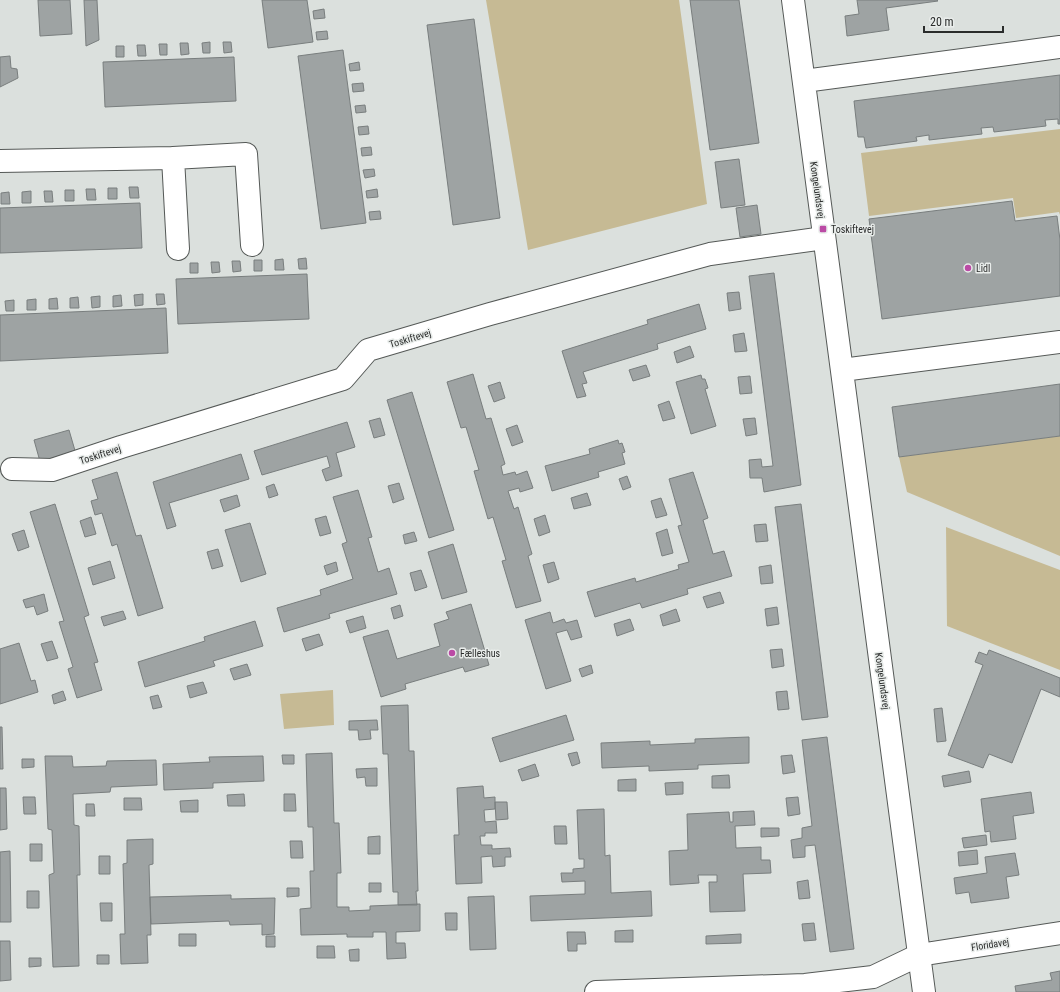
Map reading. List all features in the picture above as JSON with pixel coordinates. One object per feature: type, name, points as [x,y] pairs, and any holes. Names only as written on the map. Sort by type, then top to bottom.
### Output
[{"type":"street","name":"Kongelundsvej","points":[[793,0],[924,992]]},
{"type":"street","points":[[804,81],[1060,47]]},
{"type":"street","points":[[0,161],[173,158],[246,154],[252,245]]},
{"type":"street","points":[[173,158],[178,250]]},
{"type":"street","name":"Toskiftevej","points":[[12,469],[52,470],[121,447],[343,379],[368,350],[490,314],[710,254],[824,238]]},
{"type":"street","points":[[842,370],[1060,342]]},
{"type":"street","name":"Floridavej","points":[[596,992],[805,985],[873,977],[919,955],[1060,933]]},
{"type":"shaded area","points":[[486,0],[679,0],[707,204],[528,250]]},
{"type":"shaded area","points":[[1060,129],[1060,215],[1059,212],[1016,218],[1013,198],[869,216],[861,153]]},
{"type":"shaded area","points":[[1060,436],[1060,556],[907,492],[899,457]]},
{"type":"shaded area","points":[[946,527],[1060,570],[1060,670],[947,626]]},
{"type":"shaded area","points":[[333,690],[334,725],[284,729],[280,694]]},
{"type":"building","points":[[38,0],[70,0],[72,34],[40,36]]},
{"type":"building","points":[[84,0],[97,0],[99,40],[86,46]]},
{"type":"building","points":[[262,0],[307,0],[313,42],[268,48]]},
{"type":"building","points":[[690,0],[739,0],[759,143],[710,150]]},
{"type":"building","points":[[857,0],[938,1],[886,8],[889,30],[847,36],[845,16],[859,14]]},
{"type":"building","points":[[324,9],[325,18],[314,19],[313,11]]},
{"type":"building","points":[[474,19],[500,218],[453,225],[427,25]]},
{"type":"building","points":[[327,31],[328,39],[317,40],[316,32]]},
{"type":"building","points":[[210,42],[210,53],[203,53],[202,43]]},
{"type":"building","points":[[223,42],[231,42],[232,52],[224,53]]},
{"type":"building","points":[[180,43],[188,43],[189,54],[181,55]]},
{"type":"building","points":[[159,44],[167,44],[167,55],[160,55]]},
{"type":"building","points":[[137,45],[145,45],[146,56],[138,56]]},
{"type":"building","points":[[116,46],[124,46],[124,57],[116,57]]},
{"type":"building","points":[[343,50],[366,223],[321,229],[298,56]]},
{"type":"building","points":[[10,56],[11,68],[17,69],[18,78],[0,87],[0,57]]},
{"type":"building","points":[[234,57],[236,101],[105,107],[103,62]]},
{"type":"building","points":[[359,62],[360,70],[350,71],[349,64]]},
{"type":"building","points":[[1060,75],[1060,124],[1058,124],[1058,119],[1045,120],[1046,126],[994,132],[993,127],[981,128],[982,134],[929,140],[929,135],[916,137],[917,141],[866,148],[864,137],[858,137],[854,101]]},
{"type":"building","points":[[363,83],[364,91],[353,92],[352,84]]},
{"type":"building","points":[[365,105],[366,112],[356,113],[355,106]]},
{"type":"building","points":[[368,126],[369,134],[359,135],[358,127]]},
{"type":"building","points":[[371,147],[372,155],[362,156],[361,148]]},
{"type":"building","points":[[739,159],[745,205],[721,208],[715,162]]},
{"type":"building","points":[[374,169],[375,176],[365,178],[363,170]]},
{"type":"building","points":[[129,187],[138,187],[139,198],[130,198]]},
{"type":"building","points":[[108,188],[117,188],[117,199],[108,199]]},
{"type":"building","points":[[86,189],[95,189],[96,200],[87,200]]},
{"type":"building","points":[[377,189],[378,197],[367,198],[366,191]]},
{"type":"building","points":[[65,190],[74,190],[74,201],[65,201]]},
{"type":"building","points":[[31,191],[31,203],[22,203],[22,192]]},
{"type":"building","points":[[44,191],[52,191],[53,202],[45,202]]},
{"type":"building","points":[[9,192],[10,204],[1,204],[1,193]]},
{"type":"building","name":"Lidl","points":[[1012,201],[1015,221],[1057,216],[1060,240],[1060,296],[882,319],[869,219]]},
{"type":"building","points":[[140,203],[142,248],[0,253],[0,208]]},
{"type":"building","points":[[757,205],[761,234],[740,237],[736,208]]},
{"type":"building","points":[[380,211],[381,219],[370,220],[369,212]]},
{"type":"building","points":[[306,258],[307,269],[299,269],[298,259]]},
{"type":"building","points":[[283,259],[284,270],[275,270],[275,260]]},
{"type":"building","points":[[254,260],[262,260],[262,271],[254,271]]},
{"type":"building","points":[[232,261],[240,261],[241,271],[233,272]]},
{"type":"building","points":[[211,262],[219,262],[220,272],[212,273]]},
{"type":"building","points":[[190,263],[198,263],[198,273],[190,273]]},
{"type":"building","points":[[774,273],[801,485],[764,492],[762,478],[750,478],[749,460],[761,459],[762,467],[773,466],[749,276]]},
{"type":"building","points":[[307,274],[309,319],[178,324],[176,279]]},
{"type":"building","points":[[739,292],[741,309],[729,311],[727,293]]},
{"type":"building","points":[[143,294],[143,305],[135,306],[134,295]]},
{"type":"building","points":[[156,294],[164,294],[165,304],[157,305]]},
{"type":"building","points":[[121,295],[122,306],[113,307],[113,296]]},
{"type":"building","points":[[100,296],[100,307],[92,308],[91,297]]},
{"type":"building","points":[[78,297],[79,308],[70,308],[70,298]]},
{"type":"building","points":[[57,298],[58,309],[49,309],[49,299]]},
{"type":"building","points":[[36,299],[36,310],[27,310],[27,300]]},
{"type":"building","points":[[14,300],[14,311],[6,311],[5,301]]},
{"type":"building","points":[[699,304],[706,329],[657,344],[658,349],[583,372],[587,383],[582,384],[586,396],[577,398],[562,351],[648,324],[647,320]]},
{"type":"building","points":[[166,308],[168,353],[0,361],[0,315]]},
{"type":"building","points":[[744,333],[747,351],[735,352],[733,335]]},
{"type":"building","points":[[690,346],[694,357],[677,363],[674,352]]},
{"type":"building","points":[[646,365],[650,376],[633,381],[629,370]]},
{"type":"building","points":[[473,374],[486,419],[491,418],[505,464],[501,466],[503,475],[515,472],[516,475],[527,471],[533,488],[520,492],[519,488],[508,491],[514,509],[518,507],[532,554],[528,556],[541,601],[516,608],[502,561],[506,560],[493,517],[488,519],[474,471],[479,470],[466,427],[461,428],[447,382]]},
{"type":"building","points":[[701,375],[702,379],[705,379],[708,388],[705,389],[716,426],[691,434],[676,382]]},
{"type":"building","points":[[750,376],[752,393],[740,394],[738,377]]},
{"type":"building","points":[[500,382],[505,398],[494,402],[488,386]]},
{"type":"building","points":[[1060,384],[1060,436],[899,457],[892,407]]},
{"type":"building","points":[[412,392],[454,530],[429,538],[387,400]]},
{"type":"building","points":[[669,401],[675,418],[663,421],[658,405]]},
{"type":"building","points":[[380,418],[385,435],[374,438],[369,421]]},
{"type":"building","points":[[755,418],[757,434],[746,436],[743,419]]},
{"type":"building","points":[[347,422],[355,447],[336,453],[342,476],[326,481],[322,470],[330,467],[327,456],[262,475],[254,451]]},
{"type":"building","points":[[517,425],[523,442],[512,446],[506,429]]},
{"type":"building","points":[[69,430],[76,454],[41,465],[34,440]]},
{"type":"building","points":[[618,440],[619,444],[622,443],[625,452],[622,453],[625,464],[598,472],[599,477],[552,491],[545,466],[590,454],[589,449]]},
{"type":"building","points":[[241,454],[249,479],[169,503],[176,526],[167,529],[153,482]]},
{"type":"building","points":[[117,472],[136,536],[141,535],[163,608],[138,616],[117,544],[112,546],[102,513],[95,515],[91,501],[98,499],[92,480]]},
{"type":"building","points":[[693,472],[708,518],[703,520],[713,554],[724,551],[732,576],[687,589],[688,594],[642,608],[640,603],[595,617],[587,592],[635,578],[636,582],[679,569],[678,565],[689,562],[678,526],[682,525],[669,479]]},
{"type":"building","points":[[627,476],[631,487],[623,490],[619,479]]},
{"type":"building","points":[[399,483],[404,499],[393,503],[388,486]]},
{"type":"building","points":[[274,484],[278,495],[269,498],[266,487]]},
{"type":"building","points":[[358,490],[372,537],[368,538],[378,572],[389,568],[397,594],[329,614],[330,618],[284,632],[277,608],[321,595],[320,590],[353,579],[342,544],[347,542],[333,497]]},
{"type":"building","points":[[587,493],[591,505],[574,509],[571,498]]},
{"type":"building","points":[[237,495],[240,506],[224,512],[220,500]]},
{"type":"building","points":[[661,498],[667,515],[656,518],[651,501]]},
{"type":"building","points":[[55,504],[89,615],[84,617],[98,662],[94,663],[102,690],[77,698],[68,669],[73,667],[59,622],[64,621],[30,512]]},
{"type":"building","points":[[801,504],[828,717],[802,720],[775,507]]},
{"type":"building","points":[[545,515],[550,532],[539,536],[534,519]]},
{"type":"building","points":[[326,516],[331,533],[320,536],[315,519]]},
{"type":"building","points":[[91,517],[96,534],[85,537],[80,521]]},
{"type":"building","points":[[250,523],[266,574],[241,582],[225,530]]},
{"type":"building","points":[[766,524],[768,541],[756,542],[754,525]]},
{"type":"building","points":[[667,529],[673,553],[662,556],[656,533]]},
{"type":"building","points":[[24,530],[29,547],[18,551],[12,534]]},
{"type":"building","points":[[414,532],[417,541],[405,544],[403,535]]},
{"type":"building","points":[[453,544],[467,592],[442,599],[428,552]]},
{"type":"building","points":[[218,549],[223,566],[212,569],[207,552]]},
{"type":"building","points":[[110,561],[115,578],[93,585],[88,568]]},
{"type":"building","points":[[336,562],[338,571],[327,575],[324,566]]},
{"type":"building","points":[[554,562],[559,579],[548,583],[543,565]]},
{"type":"building","points":[[771,565],[773,583],[761,584],[759,567]]},
{"type":"building","points":[[421,570],[427,587],[415,591],[410,573]]},
{"type":"building","points":[[720,592],[724,603],[707,608],[703,597]]},
{"type":"building","points":[[44,594],[48,611],[37,615],[34,606],[26,608],[23,600]]},
{"type":"building","name":"Fælleshus","points":[[471,604],[489,665],[465,672],[463,667],[405,684],[406,689],[381,697],[363,637],[388,630],[397,659],[440,646],[434,624],[449,619],[446,612]]},
{"type":"building","points":[[400,605],[403,616],[394,619],[391,608]]},
{"type":"building","points":[[777,607],[779,624],[767,626],[765,609]]},
{"type":"building","points":[[676,609],[680,621],[663,626],[660,615]]},
{"type":"building","points":[[123,611],[126,619],[104,626],[101,617]]},
{"type":"building","points":[[550,612],[553,623],[564,619],[566,623],[577,620],[582,637],[571,640],[567,630],[556,633],[571,681],[546,689],[525,620]]},
{"type":"building","points":[[363,616],[366,628],[350,633],[346,621]]},
{"type":"building","points":[[630,619],[634,630],[617,636],[614,624]]},
{"type":"building","points":[[255,621],[263,646],[213,661],[215,666],[145,687],[138,662],[205,641],[204,637]]},
{"type":"building","points":[[319,634],[323,645],[306,651],[302,639]]},
{"type":"building","points":[[52,641],[58,658],[47,661],[41,644]]},
{"type":"building","points":[[19,643],[31,681],[35,680],[38,692],[0,704],[0,649]]},
{"type":"building","points":[[782,649],[784,666],[772,668],[770,650]]},
{"type":"building","points":[[989,650],[1060,678],[1060,697],[1041,689],[1012,763],[989,754],[983,768],[948,755],[983,665],[975,662],[979,652],[987,655]]},
{"type":"building","points":[[247,664],[251,675],[234,680],[230,669]]},
{"type":"building","points":[[591,665],[593,673],[582,677],[579,669]]},
{"type":"building","points":[[203,682],[207,693],[190,698],[187,686]]},
{"type":"building","points":[[63,691],[66,700],[54,704],[52,695]]},
{"type":"building","points":[[787,691],[789,709],[778,710],[776,692]]},
{"type":"building","points":[[158,695],[162,707],[153,709],[150,697]]},
{"type":"building","points":[[408,705],[409,751],[414,751],[418,891],[416,891],[417,905],[398,905],[398,892],[393,892],[388,754],[383,754],[381,706]]},
{"type":"building","points":[[942,708],[946,741],[937,742],[934,709]]},
{"type":"building","points":[[566,715],[574,740],[500,762],[492,738]]},
{"type":"building","points":[[377,720],[378,730],[370,730],[371,739],[359,740],[358,730],[349,730],[349,721]]},
{"type":"building","points":[[0,727],[2,727],[3,769],[0,769]]},
{"type":"building","points":[[749,737],[749,763],[698,765],[698,769],[649,771],[649,766],[602,768],[601,743],[650,741],[650,745],[695,743],[695,739]]},
{"type":"building","points":[[827,737],[854,949],[830,952],[815,845],[805,846],[805,857],[793,858],[791,840],[802,838],[802,828],[812,826],[802,740]]},
{"type":"building","points":[[577,752],[580,763],[572,766],[568,754]]},
{"type":"building","points":[[332,753],[334,823],[339,823],[341,873],[337,873],[337,907],[349,907],[349,911],[370,910],[370,906],[420,904],[420,931],[396,932],[396,943],[405,943],[406,958],[387,959],[386,932],[373,932],[373,937],[347,937],[347,934],[301,935],[300,909],[311,908],[310,871],[314,871],[313,827],[308,827],[306,754]]},
{"type":"building","points":[[282,755],[294,755],[294,764],[283,764]]},
{"type":"building","points":[[792,755],[795,772],[783,774],[781,756]]},
{"type":"building","points":[[45,756],[72,756],[73,767],[106,766],[107,761],[156,760],[157,785],[111,787],[110,792],[73,794],[74,825],[79,826],[80,875],[77,875],[79,966],[53,967],[49,875],[54,873],[52,830],[48,829]]},
{"type":"building","points":[[263,756],[264,781],[213,783],[213,788],[164,790],[163,764],[210,762],[209,757]]},
{"type":"building","points":[[22,759],[34,759],[34,767],[22,768]]},
{"type":"building","points":[[535,764],[539,776],[522,781],[518,770]]},
{"type":"building","points":[[377,768],[377,786],[366,786],[365,777],[357,778],[356,769]]},
{"type":"building","points":[[969,771],[971,782],[944,787],[942,776]]},
{"type":"building","points":[[729,775],[730,788],[712,788],[712,776]]},
{"type":"building","points":[[636,779],[636,791],[618,791],[618,780]]},
{"type":"building","points":[[683,782],[683,794],[666,795],[665,783]]},
{"type":"building","points":[[483,786],[484,798],[495,797],[495,809],[484,810],[485,822],[496,821],[497,833],[485,833],[485,836],[480,836],[481,845],[492,845],[492,849],[510,848],[511,857],[505,857],[505,866],[493,867],[492,856],[481,857],[482,883],[456,884],[454,835],[459,835],[457,788]]},
{"type":"building","points":[[0,788],[6,788],[7,829],[0,830]]},
{"type":"building","points":[[1031,792],[1034,813],[1013,816],[1016,839],[991,842],[990,831],[985,832],[981,799]]},
{"type":"building","points":[[244,794],[245,806],[228,806],[227,795]]},
{"type":"building","points":[[284,794],[295,794],[296,811],[284,811]]},
{"type":"building","points":[[23,797],[35,797],[36,814],[24,814]]},
{"type":"building","points":[[798,797],[800,814],[788,816],[786,798]]},
{"type":"building","points":[[124,798],[141,798],[142,810],[124,810]]},
{"type":"building","points":[[198,800],[198,812],[181,812],[180,801]]},
{"type":"building","points":[[495,802],[507,802],[508,819],[496,820]]},
{"type":"building","points":[[86,804],[94,804],[95,816],[86,816]]},
{"type":"building","points":[[604,809],[605,856],[610,855],[611,893],[651,891],[652,916],[531,921],[530,896],[585,894],[585,881],[562,882],[561,873],[573,873],[573,869],[584,868],[584,859],[579,859],[577,810]]},
{"type":"building","points":[[754,811],[755,825],[735,826],[736,848],[761,847],[761,860],[770,860],[771,873],[743,874],[745,911],[710,912],[709,882],[717,882],[717,875],[698,875],[699,883],[670,885],[669,851],[688,850],[687,814],[729,812],[730,822],[733,822],[733,812]]},
{"type":"building","points":[[554,826],[566,826],[567,844],[555,844]]},
{"type":"building","points":[[761,828],[779,828],[779,836],[761,837]]},
{"type":"building","points":[[986,835],[987,845],[964,848],[962,838]]},
{"type":"building","points":[[380,836],[380,854],[368,854],[368,837]]},
{"type":"building","points":[[153,839],[153,864],[149,865],[151,935],[147,935],[148,963],[121,964],[120,934],[125,934],[123,864],[127,863],[127,840]]},
{"type":"building","points":[[290,841],[302,841],[303,858],[291,858]]},
{"type":"building","points":[[30,844],[42,844],[42,861],[30,861]]},
{"type":"building","points":[[977,850],[978,864],[959,866],[958,852]]},
{"type":"building","points":[[10,851],[11,922],[0,922],[0,852]]},
{"type":"building","points":[[1015,853],[1019,875],[1006,877],[1009,898],[971,903],[969,892],[956,894],[954,878],[987,873],[985,857]]},
{"type":"building","points":[[99,856],[110,856],[110,874],[99,874]]},
{"type":"building","points":[[808,880],[810,898],[799,899],[797,882]]},
{"type":"building","points":[[369,883],[381,883],[381,892],[369,892]]},
{"type":"building","points":[[287,888],[299,888],[299,896],[287,897]]},
{"type":"building","points":[[27,891],[39,891],[39,908],[27,908]]},
{"type":"building","points":[[231,895],[231,899],[275,898],[274,934],[262,935],[262,924],[230,925],[229,921],[151,924],[150,897]]},
{"type":"building","points":[[494,896],[496,949],[470,950],[468,897]]},
{"type":"building","points":[[100,903],[112,903],[112,921],[101,921]]},
{"type":"building","points":[[445,913],[457,913],[457,930],[446,930]]},
{"type":"building","points":[[814,923],[816,940],[804,941],[802,924]]},
{"type":"building","points":[[633,930],[633,942],[615,942],[615,931]]},
{"type":"building","points":[[567,932],[585,932],[586,944],[577,944],[577,951],[568,951]]},
{"type":"building","points":[[179,934],[196,934],[196,946],[179,946]]},
{"type":"building","points":[[741,934],[741,943],[706,944],[706,936]]},
{"type":"building","points":[[266,936],[275,936],[275,947],[266,947]]},
{"type":"building","points":[[0,941],[10,941],[11,980],[0,981]]},
{"type":"building","points":[[317,946],[334,946],[335,958],[317,958]]},
{"type":"building","points":[[359,949],[359,961],[350,961],[349,950]]},
{"type":"building","points":[[97,955],[109,955],[109,964],[97,964]]},
{"type":"building","points":[[29,958],[41,958],[41,966],[29,967]]},
{"type":"building","points":[[1060,971],[1060,992],[1016,992],[1015,986],[1052,980],[1050,973]]},
{"type":"place","name":"Toskiftevej","points":[[823,229]]},
{"type":"place","name":"Lidl","points":[[968,268]]},
{"type":"place","name":"Fælleshus","points":[[452,653]]}]
